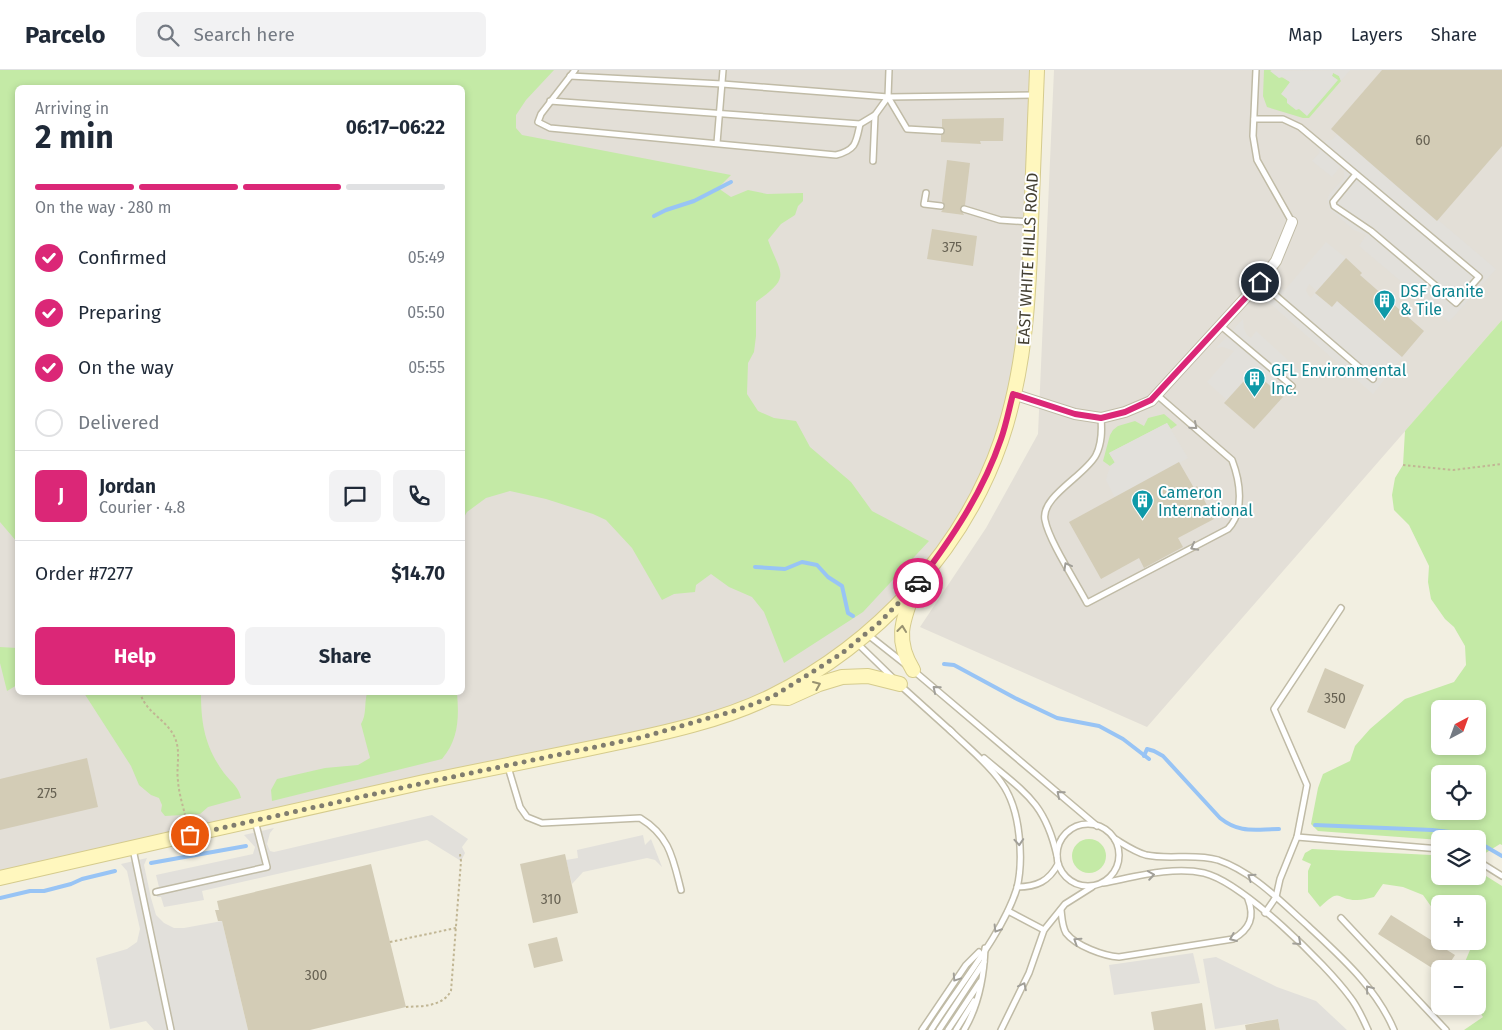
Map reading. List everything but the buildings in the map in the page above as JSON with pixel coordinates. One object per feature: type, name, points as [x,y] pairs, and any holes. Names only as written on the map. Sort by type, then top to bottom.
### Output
[{"type":"main road","name":"EAST WHITE HILLS ROAD","points":[[0,878],[255,820],[643,737],[691,724],[772,697],[861,638],[915,587],[958,526],[984,481],[1002,438],[1019,372],[1026,319],[1038,70]]},
{"type":"main road","points":[[913,670],[903,649],[902,629],[915,587]]},
{"type":"main road","points":[[772,697],[788,698],[819,684],[842,677],[868,676],[900,684]]},
{"type":"street","points":[[1013,394],[1075,414],[1101,418],[1125,412],[1151,400],[1260,282],[1276,261],[1292,222]]},
{"type":"lane","points":[[575,70],[550,101],[538,122],[550,128],[836,155],[848,152],[857,140],[860,124]]},
{"type":"lane","points":[[717,143],[722,70]]},
{"type":"lane","points":[[889,70],[888,98],[908,129],[941,131]]},
{"type":"lane","points":[[1256,70],[1253,136],[1257,160],[1292,222]]},
{"type":"lane","points":[[570,76],[722,84],[888,98],[1036,95]]},
{"type":"lane","points":[[550,101],[720,112],[860,124],[875,115],[888,98]]},
{"type":"lane","points":[[873,161],[875,115]]},
{"type":"lane","points":[[1254,119],[1283,120],[1293,123],[1356,174],[1479,277],[1456,303],[1371,231],[1334,206],[1333,202],[1337,195],[1356,174]]},
{"type":"lane","points":[[926,193],[924,204],[941,206]]},
{"type":"lane","points":[[964,209],[1000,220],[1031,222]]},
{"type":"lane","points":[[1260,282],[1373,379]]},
{"type":"lane","points":[[1220,325],[1292,386]]},
{"type":"lane","points":[[1101,418],[1102,432],[1096,457],[1088,467],[1057,494],[1048,506],[1044,518],[1048,532],[1087,602],[1228,529],[1236,520],[1239,500],[1237,475],[1232,460],[1157,394]]},
{"type":"lane","points":[[1265,913],[1276,897],[1280,880],[1297,837],[1307,785],[1274,709],[1341,608]]},
{"type":"lane","points":[[861,638],[913,670],[1097,826],[1115,839],[1146,854],[1198,856],[1216,860],[1246,874],[1276,897],[1355,972],[1384,1009],[1394,1030]]},
{"type":"lane","points":[[861,638],[900,684],[1034,802],[1043,813],[1050,828],[1058,864],[1068,879],[1084,886],[1093,886]]},
{"type":"lane","points":[[930,1030],[1008,911],[1017,887],[1020,845],[1012,803],[1000,781],[950,730]]},
{"type":"lane","points":[[508,765],[520,807],[527,817],[542,823],[640,818],[652,825],[665,840],[674,860],[681,890]]},
{"type":"lane","points":[[156,892],[267,867],[255,820]]},
{"type":"lane","points":[[1057,856],[1063,836],[1071,830],[1080,825],[1097,826]]},
{"type":"lane","points":[[1297,837],[1431,848]]},
{"type":"lane","points":[[1103,883],[1116,869],[1119,859],[1119,849],[1115,839]]},
{"type":"lane","points":[[133,848],[171,1030]]},
{"type":"lane","points":[[1017,887],[1040,884],[1054,872],[1058,864]]},
{"type":"lane","points":[[1486,866],[1502,876]]},
{"type":"lane","points":[[1001,1030],[1029,973],[1044,930],[1065,904],[1093,886],[1103,883],[1165,872],[1187,871],[1220,878],[1248,898],[1321,963],[1337,980],[1352,999],[1368,1030]]},
{"type":"lane","points":[[1061,910],[1063,927],[1071,938],[1098,953],[1119,957],[1233,939],[1243,934],[1249,925],[1251,907],[1248,898]]},
{"type":"lane","points":[[1008,911],[1044,930]]},
{"type":"lane","points":[[1341,918],[1446,1030]]},
{"type":"lane","points":[[964,1030],[979,994],[986,947]]},
{"type":"lane","points":[[922,1030],[966,965],[986,947]]},
{"type":"lane","points":[[939,1030],[984,961]]},
{"type":"lane","points":[[950,1027],[982,979]]},
{"type":"lane","points":[[956,1029],[979,994]]},
{"type":"path","points":[[1403,465],[1453,470],[1502,464]]},
{"type":"path","points":[[141,695],[147,708],[166,724],[175,739],[178,753],[177,780],[190,835]]},
{"type":"path","points":[[406,1007],[444,1001],[449,995],[453,984],[460,854]]},
{"type":"path","points":[[390,942],[456,928]]},
{"type":"shaded area","points":[[0,70],[1037,70],[1030,272],[1002,438],[943,550],[867,633],[737,710],[0,878]]},
{"type":"shaded area","points":[[1054,70],[1502,70],[1502,320],[1147,727],[920,627],[986,528],[1038,434]]},
{"type":"shaded area","points":[[1350,70],[1341,81],[1339,76],[1333,73],[1332,76],[1338,80],[1307,116],[1299,109],[1296,110],[1287,103],[1287,99],[1281,94],[1290,82],[1283,77],[1279,78],[1270,71]]},
{"type":"shaded area","points":[[1337,134],[1496,269],[1449,322],[1359,246],[1366,235],[1354,230],[1330,210],[1327,200],[1330,193],[1344,178],[1344,171],[1340,167],[1332,177],[1312,161],[1320,152],[1318,149],[1326,140],[1332,140]]},
{"type":"shaded area","points":[[1326,242],[1346,258],[1317,291],[1309,284],[1306,290],[1308,295],[1311,298],[1315,293],[1331,307],[1337,301],[1402,357],[1373,394],[1273,306],[1262,300],[1276,282],[1284,291]]},
{"type":"shaded area","points":[[1243,319],[1247,335],[1251,338],[1256,331],[1301,372],[1281,395],[1254,371],[1227,400],[1207,382],[1234,351],[1223,347],[1216,348]]},
{"type":"shaded area","points":[[1167,423],[1188,458],[1115,498],[1106,480],[1110,466],[1115,462],[1109,453]]},
{"type":"shaded area","points":[[432,815],[468,839],[462,847],[465,853],[461,861],[427,840],[202,891],[204,900],[164,907],[161,897],[157,897],[155,888],[159,887],[156,875],[253,854],[255,847],[244,835],[274,828],[270,833],[267,844],[270,851],[274,852]]},
{"type":"shaded area","points":[[643,835],[645,845],[651,839],[662,867],[655,860],[647,858],[583,872],[572,884],[566,860],[578,858],[577,850]]},
{"type":"shaded area","points":[[147,858],[144,865],[151,898],[156,915],[164,923],[174,928],[184,928],[222,921],[248,1030],[154,1030],[146,1021],[110,1029],[96,958],[127,949],[137,942],[140,929],[127,871],[121,864]]},
{"type":"shaded area","points":[[1193,953],[1200,983],[1114,995],[1109,965]]},
{"type":"shaded area","points":[[1216,957],[1277,987],[1316,1001],[1347,1030],[1280,1030],[1278,1019],[1215,1029],[1203,959]]},
{"type":"green space","points":[[0,70],[554,70],[526,100],[516,115],[516,128],[522,135],[731,175],[718,188],[731,197],[748,190],[767,194],[803,193],[803,201],[798,206],[795,215],[781,224],[768,240],[780,275],[775,286],[756,302],[756,336],[754,352],[748,363],[747,394],[758,411],[774,418],[796,421],[810,447],[851,482],[872,511],[929,541],[863,612],[784,663],[764,612],[752,597],[729,587],[711,574],[696,585],[695,592],[674,594],[662,600],[632,548],[606,520],[546,499],[510,491],[486,498],[465,516],[465,85],[15,85],[15,540],[0,522]]},
{"type":"green space","points":[[1264,70],[1270,70],[1290,82],[1288,101],[1297,109],[1337,80],[1332,76],[1333,72],[1339,76],[1341,81],[1309,118],[1303,118],[1267,107],[1263,96]]},
{"type":"green space","points":[[1502,320],[1502,845],[1500,844],[1486,853],[1486,830],[1431,830],[1431,839],[1318,831],[1311,824],[1318,788],[1323,774],[1350,761],[1355,746],[1370,729],[1405,699],[1454,682],[1466,665],[1465,646],[1454,627],[1445,619],[1431,599],[1428,582],[1429,566],[1409,525],[1394,510],[1392,495],[1395,478],[1403,465],[1405,431]]},
{"type":"green space","points":[[1164,414],[1177,425],[1171,429],[1167,423],[1109,453],[1115,463],[1110,466],[1103,461],[1110,435],[1118,426],[1135,421],[1144,426],[1148,418]]},
{"type":"green space","points":[[0,647],[15,648],[15,686],[7,691],[0,663]]},
{"type":"green space","points":[[85,695],[201,695],[203,725],[208,744],[224,773],[237,788],[241,798],[208,807],[200,814],[165,816],[161,811],[162,805],[159,798],[151,795],[139,785],[131,766]]},
{"type":"green space","points":[[367,695],[457,695],[457,728],[452,744],[442,759],[272,801],[271,790],[277,779],[325,768],[358,765],[370,758],[361,724]]},
{"type":"green space","points":[[1089,839],[1096,840],[1101,844],[1105,849],[1105,863],[1101,868],[1096,872],[1089,873],[1082,872],[1077,868],[1073,863],[1072,856],[1073,849],[1077,844],[1082,840]]},
{"type":"green space","points":[[1312,849],[1431,855],[1431,885],[1486,885],[1486,876],[1502,886],[1502,1030],[1464,1030],[1483,1017],[1482,1015],[1486,1015],[1486,960],[1466,960],[1470,950],[1486,950],[1486,895],[1431,895],[1431,906],[1423,895],[1403,887],[1383,884],[1374,897],[1357,900],[1336,896],[1320,907],[1308,892],[1308,871],[1311,864],[1302,860],[1305,853]]},
{"type":"waterway","points":[[654,216],[694,201],[731,182]]},
{"type":"waterway","points":[[755,567],[785,569],[802,562],[817,565],[828,577],[842,586],[848,613],[853,616]]},
{"type":"waterway","points":[[944,664],[954,665],[1057,718],[1099,726],[1123,739],[1149,759]]},
{"type":"waterway","points":[[1144,756],[1147,749],[1163,756],[1220,818],[1227,823],[1248,830],[1279,829]]},
{"type":"waterway","points":[[1315,825],[1432,830]]},
{"type":"waterway","points":[[151,863],[246,846]]},
{"type":"waterway","points":[[1486,847],[1502,856]]},
{"type":"waterway","points":[[0,898],[30,891],[44,891],[115,871]]},
{"type":"way so far","points":[[190,835],[643,737],[737,710],[772,697],[841,654],[879,623],[918,583]]},
{"type":"place","name":"DSF Granite & Tile","points":[[1384,319]]},
{"type":"place","name":"GFL Environmental Inc.","points":[[1255,398]]},
{"type":"place","name":"Cameron International","points":[[1142,520]]},
{"type":"route","points":[[918,583],[943,550],[971,506],[984,481],[1002,438],[1013,394],[1075,414],[1101,418],[1125,412],[1151,400],[1260,282]]}]
